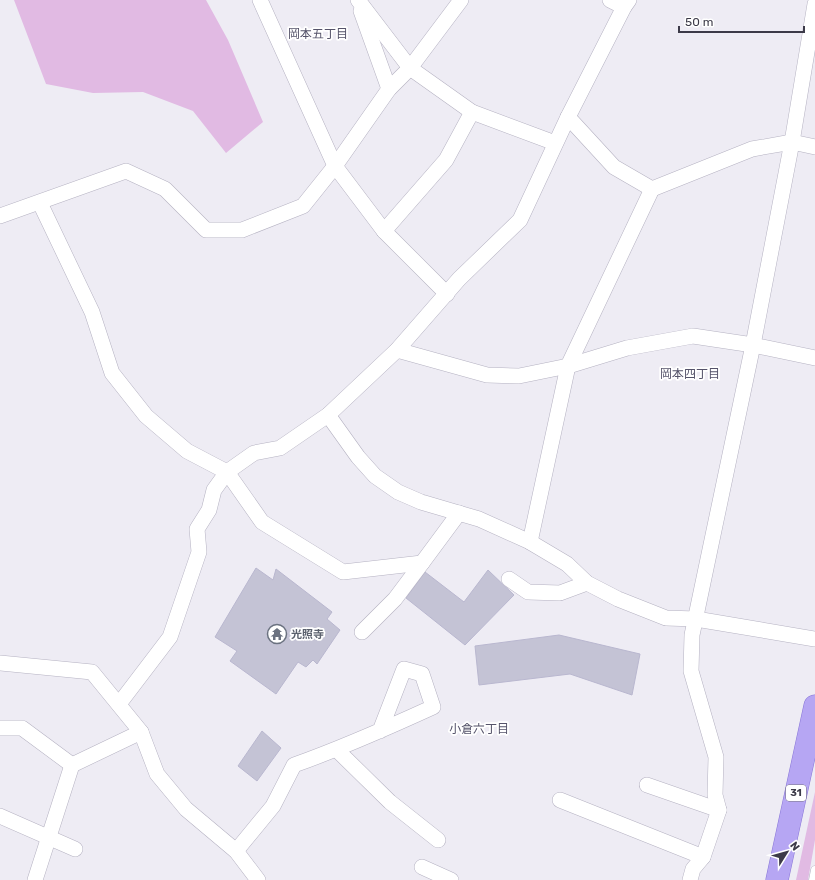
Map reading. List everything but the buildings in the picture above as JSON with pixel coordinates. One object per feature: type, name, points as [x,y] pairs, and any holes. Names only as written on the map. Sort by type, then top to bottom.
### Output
[{"type":"main road","name":"31","points":[[777,880],[815,706]]},
{"type":"street","points":[[260,0],[335,166],[384,231],[447,294]]},
{"type":"street","points":[[358,0],[389,89]]},
{"type":"street","points":[[358,0],[410,68],[472,112],[556,143]]},
{"type":"street","points":[[0,216],[126,171],[165,188],[206,230],[242,230],[303,206],[335,166],[389,89],[410,68],[461,0]]},
{"type":"street","points":[[119,704],[170,637],[199,552],[197,529],[209,510],[214,490],[227,472],[254,453],[280,448],[328,415],[397,350],[447,294],[458,279],[520,220],[568,117],[626,4],[610,0]]},
{"type":"street","points":[[690,880],[693,869],[703,857],[719,810],[715,795],[716,756],[691,671],[692,635],[753,345],[792,142],[815,4]]},
{"type":"street","points":[[384,231],[446,160],[472,112]]},
{"type":"street","points":[[568,117],[614,167],[652,189]]},
{"type":"street","points":[[530,542],[568,366],[652,189],[752,149],[792,142],[815,147]]},
{"type":"street","points":[[40,202],[92,312],[112,373],[146,416],[188,450],[227,472],[262,522],[343,572],[422,563]]},
{"type":"street","points":[[397,350],[487,375],[519,376],[568,366],[627,348],[692,336],[753,345],[815,358]]},
{"type":"street","points":[[328,415],[358,457],[375,476],[398,492],[479,519],[530,542],[567,564],[587,583],[618,599],[666,618],[696,619],[815,639]]},
{"type":"street","points":[[362,632],[395,599],[459,513]]},
{"type":"street","points":[[509,580],[528,592],[560,593],[587,583]]},
{"type":"street","points":[[0,663],[92,672],[141,732],[157,774],[186,809],[236,851],[258,880]]},
{"type":"street","points":[[0,728],[22,728],[72,765]]},
{"type":"street","points":[[236,851],[273,806],[294,765],[337,750],[380,731]]},
{"type":"street","points":[[35,880],[72,765],[141,732]]},
{"type":"street","points":[[337,750],[390,802],[438,840]]},
{"type":"street","points":[[647,785],[719,810]]},
{"type":"street","points":[[560,800],[703,857]]},
{"type":"street","points":[[0,816],[49,839],[75,849]]},
{"type":"street","points":[[422,867],[451,880]]},
{"type":"lane","points":[[813,880],[815,870]]},
{"type":"shaded area","points":[[14,0],[206,0],[228,40],[263,122],[226,153],[193,111],[143,92],[93,93],[46,84]]},
{"type":"shaded area","points":[[815,792],[815,840],[808,880],[796,880]]},
{"type":"place","name":"光照寺","points":[[277,634]]},
{"type":"district","name":"岡本五丁目","points":[[318,34]]},
{"type":"district","name":"岡本四丁目","points":[[690,374]]},
{"type":"district","name":"小倉六丁目","points":[[479,729]]}]
